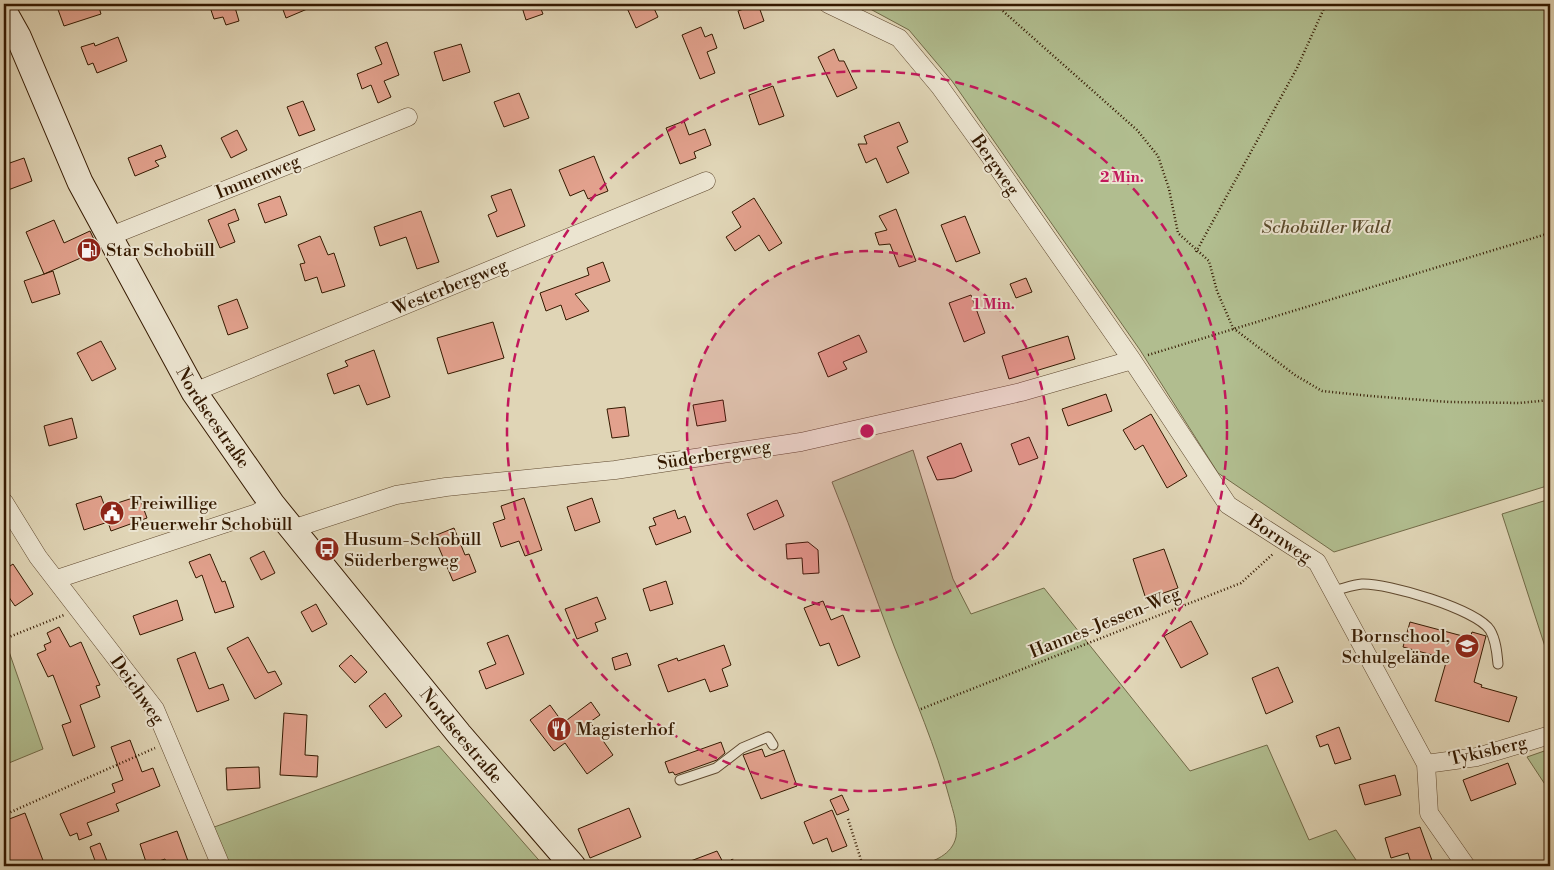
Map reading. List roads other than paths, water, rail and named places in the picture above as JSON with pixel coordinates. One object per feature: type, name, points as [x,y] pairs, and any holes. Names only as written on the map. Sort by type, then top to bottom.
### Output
[{"type":"main road","name":"Nordseestraße","points":[[4,11],[18,36],[80,182],[108,237],[194,392],[272,504],[459,734],[573,866]]},
{"type":"street","name":"Bergweg","points":[[828,4],[899,38],[940,87],[1132,360]]},
{"type":"street","name":"Immenweg","points":[[108,237],[408,117]]},
{"type":"street","name":"Westerbergweg","points":[[194,392],[706,181]]},
{"type":"street","name":"Süderbergweg","points":[[292,529],[396,495],[446,487],[615,470],[801,442],[1021,392],[1132,360]]},
{"type":"street","name":"Bornweg","points":[[1132,360],[1228,506],[1317,562],[1426,764],[1429,813],[1466,866]]},
{"type":"street","name":"Deichweg","points":[[4,502],[38,557],[57,579],[77,610],[156,710],[221,866]]},
{"type":"street","points":[[57,579],[256,513],[272,504]]},
{"type":"street","name":"Tykisberg","points":[[1426,764],[1477,757],[1550,735]]},
{"type":"lane","points":[[1332,591],[1364,584],[1387,587],[1416,594],[1461,611],[1485,624],[1491,631],[1498,664]]},
{"type":"lane","points":[[680,780],[716,768],[742,748],[768,737],[772,745]]},
{"type":"place","name":"Star Schobüll","points":[[89,250]]},
{"type":"place","name":"Freiwillige Feuerwehr Schobüll","points":[[112,513]]},
{"type":"place","name":"Husum-Schobüll Süderbergweg","points":[[327,549]]},
{"type":"place","name":"Bornschool, Schulgelände","points":[[1467,646]]},
{"type":"place","name":"Magisterhof","points":[[559,729]]},
{"type":"park label","name":"Schobüller Wald","points":[[1326,227]]}]
